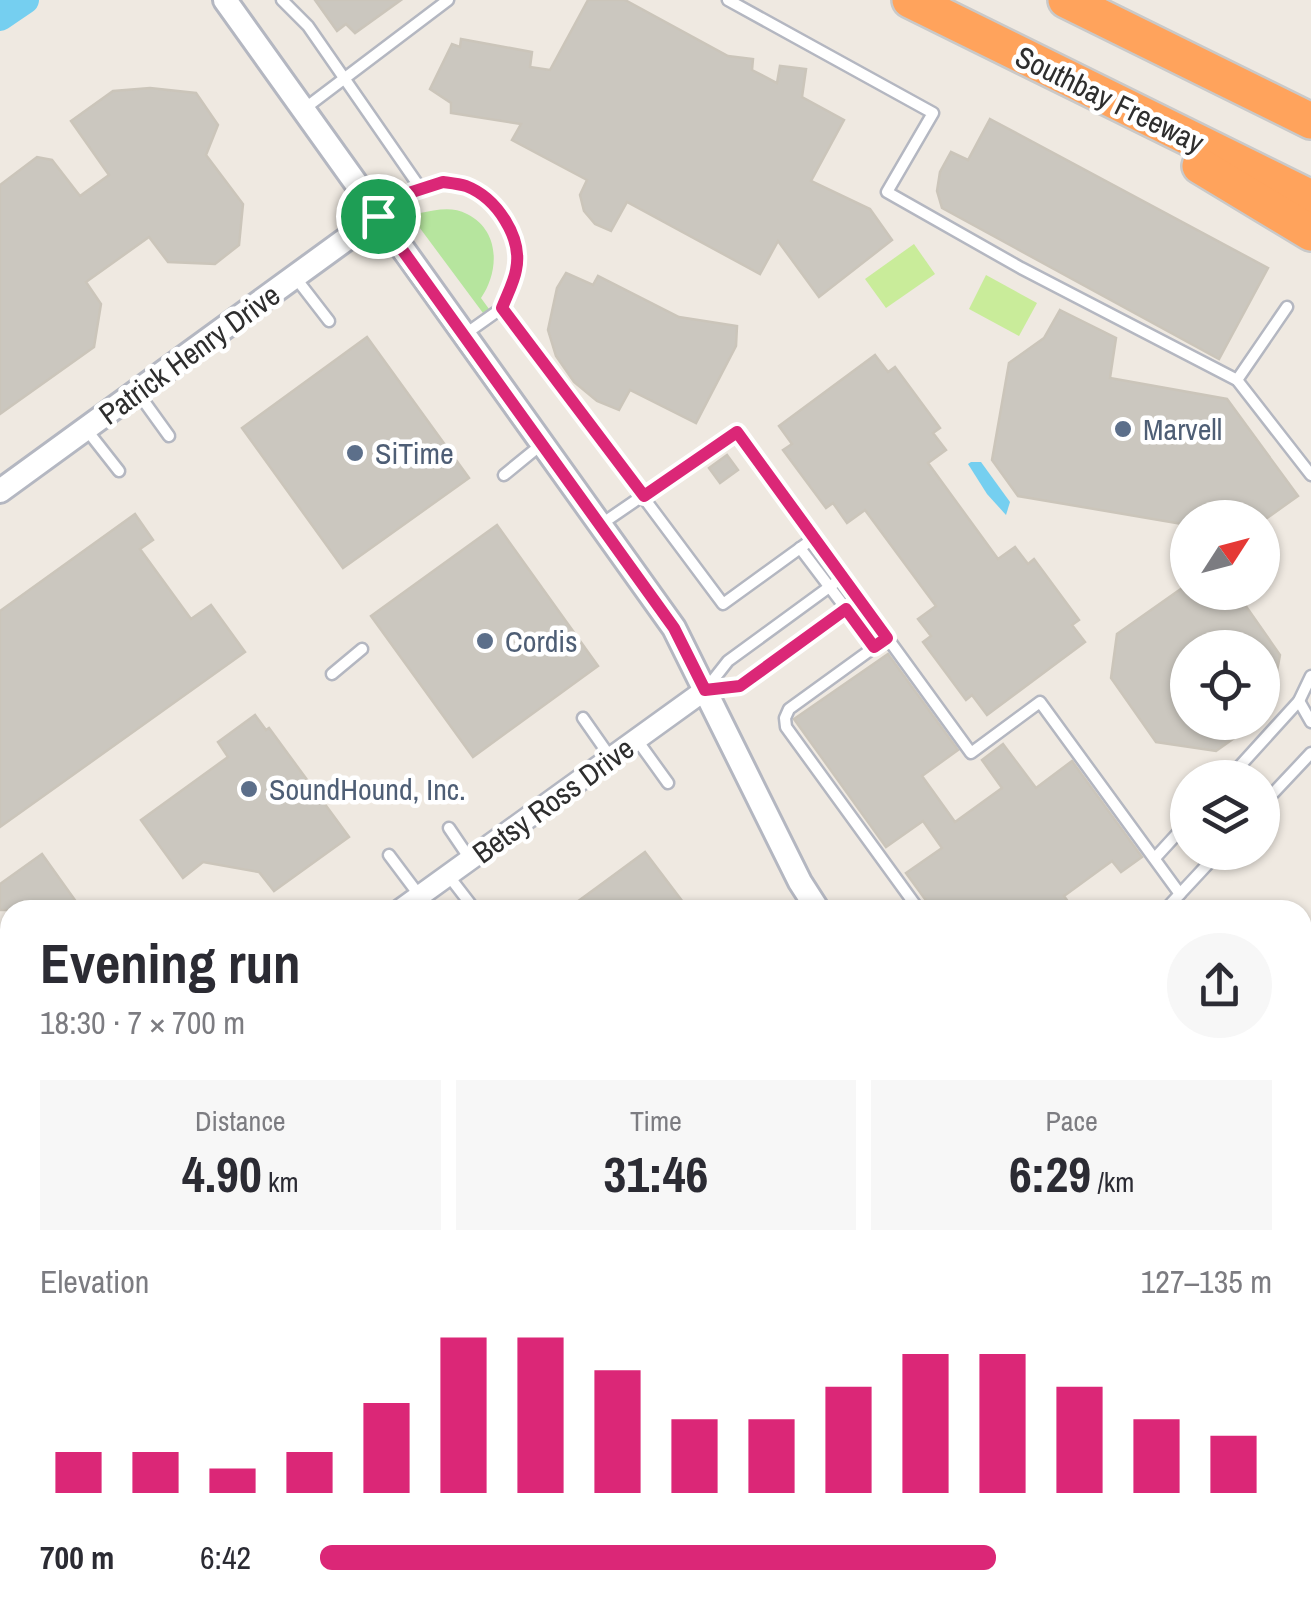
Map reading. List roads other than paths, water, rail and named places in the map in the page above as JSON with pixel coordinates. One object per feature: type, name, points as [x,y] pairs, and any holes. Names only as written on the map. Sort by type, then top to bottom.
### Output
[{"type":"highway","name":"Southbay Freeway","points":[[910,0],[1311,198]]},
{"type":"highway","points":[[1066,0],[1311,121]]},
{"type":"highway","points":[[1104,18],[1311,100]]},
{"type":"highway","points":[[948,20],[1311,233]]},
{"type":"street","points":[[225,0],[674,628],[806,900]]},
{"type":"street","name":"Patrick Henry Drive","points":[[0,491],[378,216]]},
{"type":"street","name":"Betsy Ross Drive","points":[[414,900],[705,690]]},
{"type":"lane","points":[[282,0],[308,26],[421,189]]},
{"type":"lane","points":[[303,110],[448,0]]},
{"type":"lane","points":[[728,0],[932,113],[887,192],[1021,268],[1237,380],[1311,475]]},
{"type":"lane","points":[[378,216],[421,189],[443,182],[468,187],[486,199],[512,232],[517,248],[516,270],[502,308],[464,335]]},
{"type":"lane","points":[[295,277],[329,321]]},
{"type":"lane","points":[[1237,380],[1287,307]]},
{"type":"lane","points":[[502,308],[723,604],[814,538]]},
{"type":"lane","points":[[137,392],[169,436]]},
{"type":"lane","points":[[86,428],[119,471]]},
{"type":"lane","points":[[600,526],[737,432],[971,753],[1040,702],[1180,894]]},
{"type":"lane","points":[[504,475],[543,444]]},
{"type":"lane","points":[[800,548],[874,647]]},
{"type":"lane","points":[[705,690],[728,661],[843,578]]},
{"type":"lane","points":[[705,690],[740,686],[859,600]]},
{"type":"lane","points":[[887,638],[790,709],[785,718],[786,727],[912,900]]},
{"type":"lane","points":[[332,674],[362,649]]},
{"type":"lane","points":[[1244,760],[1298,701],[1311,676]]},
{"type":"lane","points":[[1298,701],[1311,722]]},
{"type":"lane","points":[[583,718],[610,758]]},
{"type":"lane","points":[[636,739],[668,783]]},
{"type":"lane","points":[[1280,787],[1311,754]]},
{"type":"lane","points":[[449,828],[470,860]]},
{"type":"lane","points":[[1154,858],[1170,841]]},
{"type":"lane","points":[[389,855],[420,896]]},
{"type":"lane","points":[[1174,900],[1202,870]]},
{"type":"lane","points":[[448,876],[467,900]]},
{"type":"water","points":[[981,462],[1010,502],[1006,515],[987,494],[968,464]]},
{"type":"waterway","points":[[0,17],[25,0]]},
{"type":"place","name":"Marvell","points":[[1123,429]]},
{"type":"place","name":"SiTime","points":[[355,453]]},
{"type":"place","name":"Cordis","points":[[485,641]]},
{"type":"place","name":"SoundHound, Inc.","points":[[249,789]]}]
